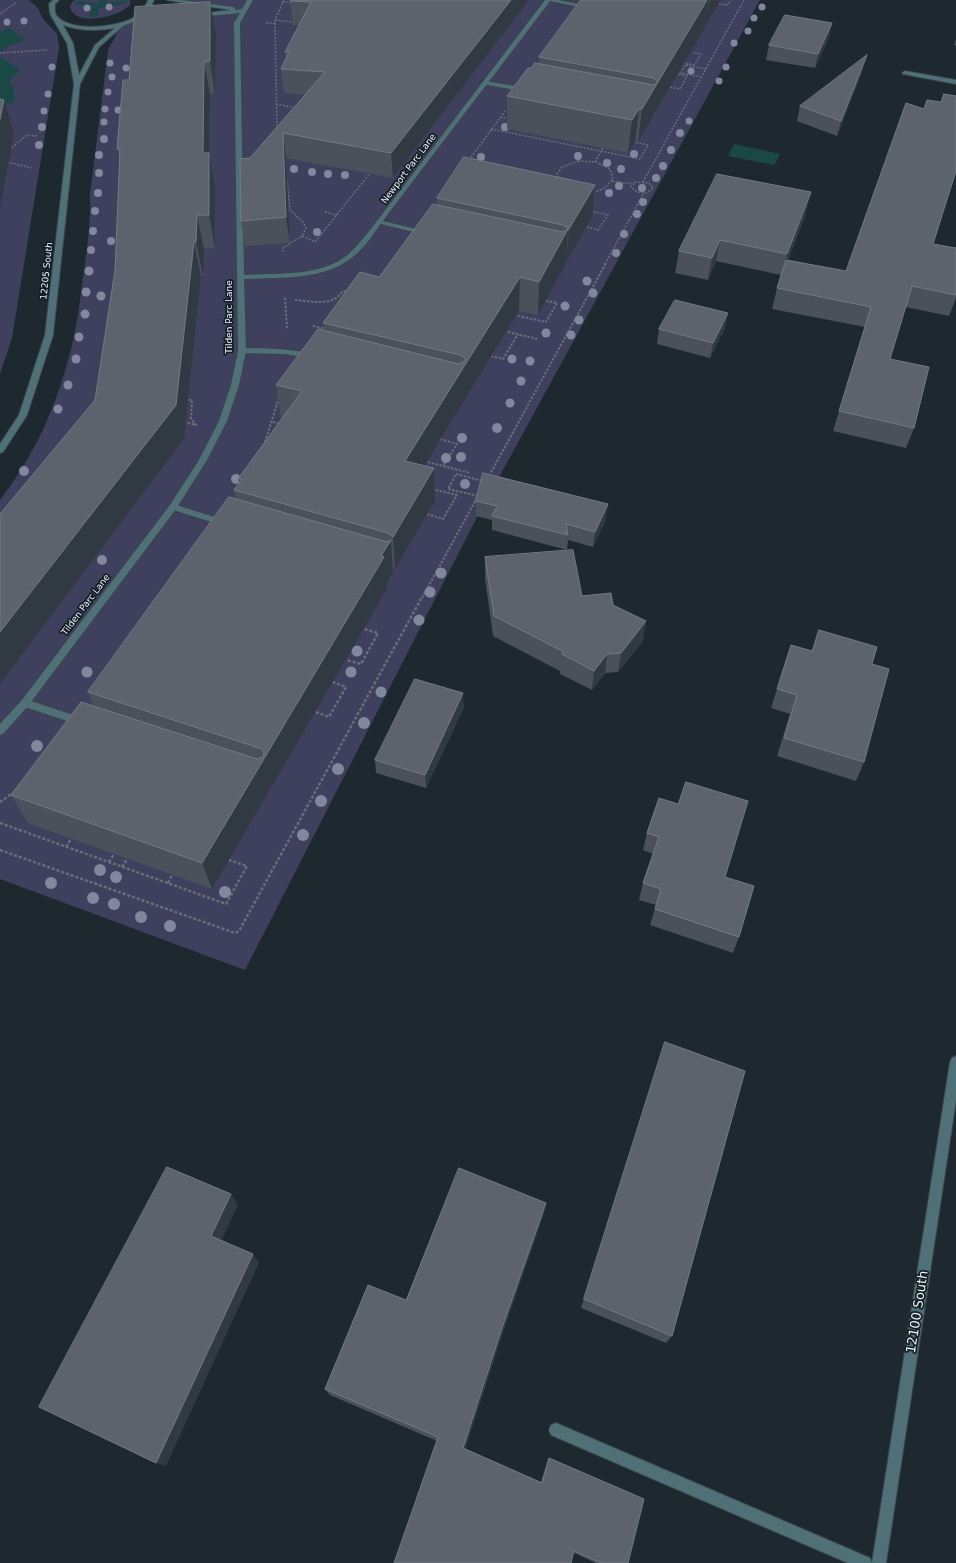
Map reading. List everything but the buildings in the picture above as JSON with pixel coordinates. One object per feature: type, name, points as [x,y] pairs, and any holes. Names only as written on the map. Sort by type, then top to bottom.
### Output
[{"type":"street","name":"12205 South","points":[[0,450],[23,415],[49,335],[77,84],[70,43],[50,6],[56,0]]},
{"type":"street","points":[[57,19],[68,25],[82,28],[99,28],[123,23],[144,14],[150,6],[151,0]]},
{"type":"street","points":[[169,0],[216,5],[243,11]]},
{"type":"street","name":"Tilden Parc Lane","points":[[0,731],[25,703],[172,507],[203,460],[223,421],[235,385],[242,351],[237,38],[238,23],[250,0]]},
{"type":"street","points":[[548,0],[596,9]]},
{"type":"street","name":"Newport Parc Lane","points":[[240,277],[312,271],[336,265],[354,252],[379,222],[548,0]]},
{"type":"street","points":[[190,15],[243,11]]},
{"type":"street","points":[[136,18],[151,17]]},
{"type":"street","name":"12205 South","points":[[77,84],[97,46],[123,23]]},
{"type":"street","points":[[905,73],[956,82]]},
{"type":"street","points":[[485,83],[535,92]]},
{"type":"street","points":[[379,222],[433,234]]},
{"type":"street","points":[[242,351],[285,352],[317,358]]},
{"type":"street","points":[[172,507],[234,525]]},
{"type":"street","points":[[25,703],[89,725]]},
{"type":"street","name":"12100 South","points":[[879,1563],[956,1062]]},
{"type":"street","points":[[556,1430],[865,1563]]},
{"type":"path","points":[[719,4],[728,5],[731,0]]},
{"type":"path","points":[[643,182],[744,0]]},
{"type":"path","points":[[278,133],[276,104],[275,20],[283,1],[293,3]]},
{"type":"path","points":[[0,14],[17,2]]},
{"type":"path","points":[[275,20],[295,22]]},
{"type":"path","points":[[0,53],[50,50]]},
{"type":"path","points":[[680,62],[694,65],[701,54],[692,52]]},
{"type":"path","points":[[702,76],[681,73],[685,65],[706,69]]},
{"type":"path","points":[[670,87],[680,89],[687,76],[674,74]]},
{"type":"path","points":[[276,104],[298,108]]},
{"type":"path","points":[[469,160],[507,107]]},
{"type":"path","points":[[500,117],[513,120]]},
{"type":"path","points":[[491,129],[640,159],[648,145],[635,142]]},
{"type":"path","points":[[5,154],[27,134],[36,136]]},
{"type":"path","points":[[563,144],[566,141]]},
{"type":"path","points":[[595,162],[603,148]]},
{"type":"path","points":[[6,162],[32,168]]},
{"type":"path","points":[[569,162],[595,162],[610,169],[613,174],[612,181],[605,188],[597,191],[577,191],[568,189],[557,180],[556,175],[558,170],[569,162]]},
{"type":"path","points":[[302,236],[315,242],[374,169]]},
{"type":"path","points":[[283,254],[282,248],[290,245],[302,236],[306,228],[303,222],[290,210],[287,180],[284,177]]},
{"type":"path","points":[[612,181],[633,184],[643,182],[649,183],[653,188],[650,192],[637,192],[632,189],[633,184]]},
{"type":"path","points":[[574,196],[577,191]]},
{"type":"path","points":[[483,487],[644,193]]},
{"type":"path","points":[[587,228],[598,230],[608,215],[588,210]]},
{"type":"path","points":[[325,212],[337,215]]},
{"type":"path","points":[[286,299],[326,302],[338,298],[342,292],[354,288]]},
{"type":"path","points":[[285,292],[287,334]]},
{"type":"path","points":[[511,314],[546,322],[557,303],[546,301]]},
{"type":"path","points":[[313,326],[330,330]]},
{"type":"path","points":[[504,331],[537,339]]},
{"type":"path","points":[[491,356],[503,359],[518,334]]},
{"type":"path","points":[[264,444],[273,422],[280,391]]},
{"type":"path","points":[[279,398],[286,401]]},
{"type":"path","points":[[182,421],[196,424],[191,419],[192,400],[184,400]]},
{"type":"path","points":[[273,422],[288,426]]},
{"type":"path","points":[[440,439],[457,444],[442,466]]},
{"type":"path","points":[[422,460],[470,473]]},
{"type":"path","points":[[478,496],[448,489],[456,474],[486,482]]},
{"type":"path","points":[[427,514],[442,519],[457,496],[429,488]]},
{"type":"path","points":[[0,850],[235,933],[239,930],[480,492]]},
{"type":"path","points":[[338,657],[361,664],[378,634],[364,629]]},
{"type":"path","points":[[316,712],[329,717],[346,686],[324,680]]},
{"type":"path","points":[[0,802],[21,787]]},
{"type":"path","points":[[0,823],[226,904],[247,866],[229,860]]},
{"type":"path","points":[[66,847],[71,838]]},
{"type":"path","points":[[109,862],[114,854]]},
{"type":"path","points":[[122,867],[127,858]]},
{"type":"path","points":[[168,883],[172,875]]},
{"type":"shaded area","points":[[0,0],[29,0],[38,8],[43,19],[57,34],[59,48],[12,338],[0,374]]},
{"type":"shaded area","points":[[74,0],[130,0],[130,5],[117,13],[87,19],[79,17],[73,13],[70,6]]},
{"type":"shaded area","points":[[100,0],[107,0],[105,3],[129,0],[119,5],[98,8],[99,15],[95,17],[89,16],[93,6],[74,3],[81,1],[97,4]]},
{"type":"shaded area","points":[[169,0],[760,0],[474,523],[245,970],[0,879],[0,500],[28,458],[51,412],[60,388],[73,340],[79,310],[87,246],[90,215],[90,194],[108,50],[118,28],[132,21],[241,11],[215,5]]},
{"type":"shaded area","points":[[8,28],[23,37],[23,41],[6,47],[1,52],[0,56],[0,33]]},
{"type":"shaded area","points":[[0,57],[20,69],[9,82],[13,87],[15,100],[10,104],[0,106]]},
{"type":"shaded area","points":[[734,144],[780,154],[774,165],[728,156]]}]
